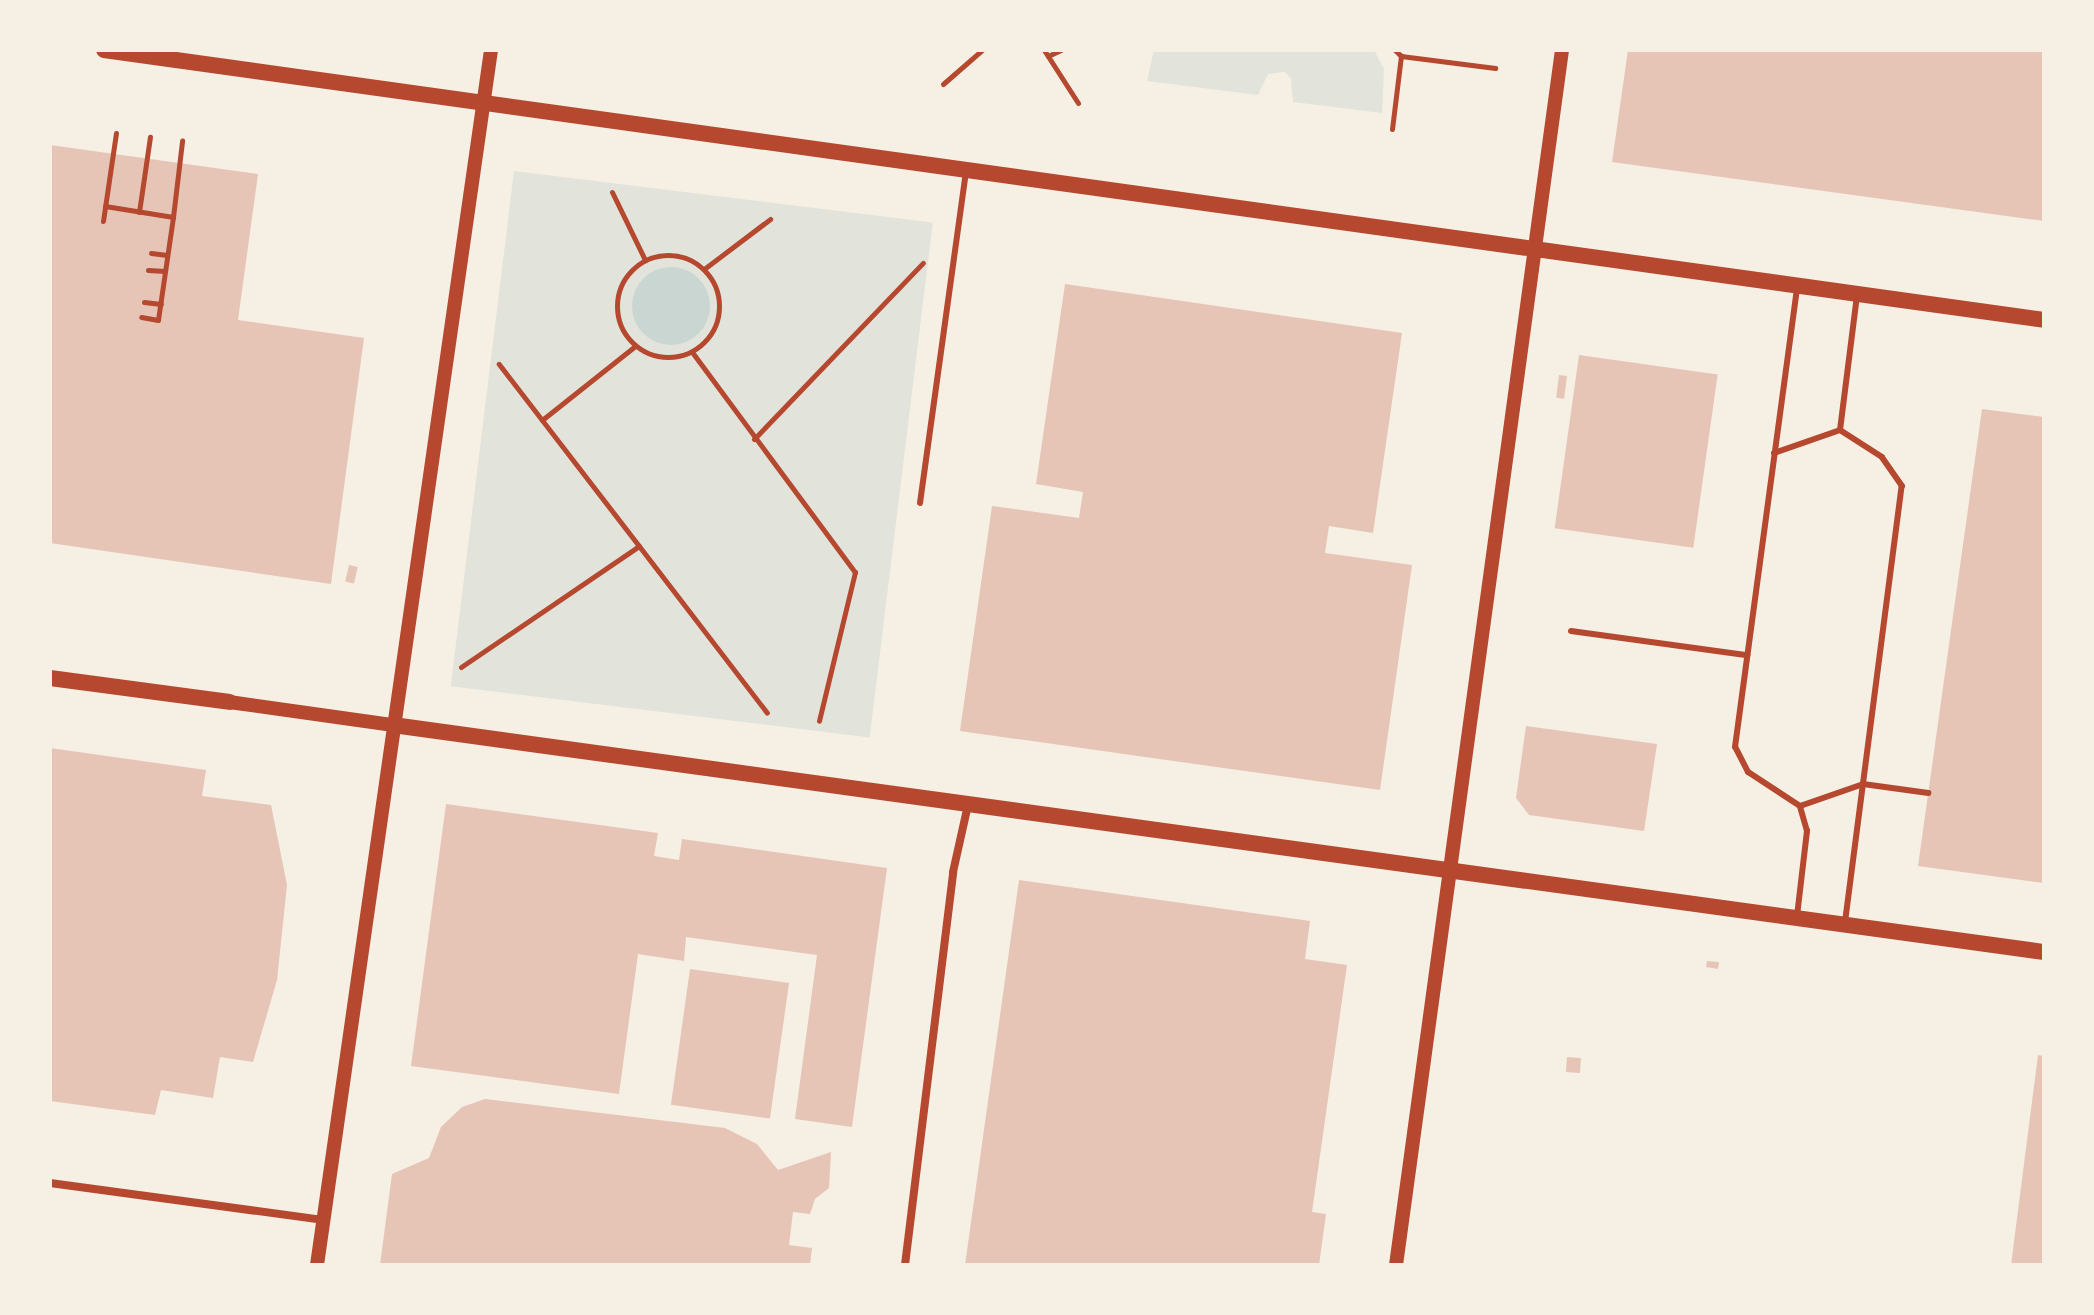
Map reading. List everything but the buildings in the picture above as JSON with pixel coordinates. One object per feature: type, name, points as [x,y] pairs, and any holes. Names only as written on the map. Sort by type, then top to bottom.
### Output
[{"type":"main road","points":[[104,50],[2044,320]]},
{"type":"main road","points":[[50,678],[229,702]]},
{"type":"main road","points":[[393,725],[2044,952]]},
{"type":"street","points":[[317,1265],[491,50]]},
{"type":"street","points":[[1396,1265],[1562,50]]},
{"type":"street","points":[[229,702],[393,725]]},
{"type":"street","points":[[905,1265],[953,872],[969,804]]},
{"type":"street","points":[[50,1183],[323,1220]]},
{"type":"lane","points":[[920,503],[966,170]]},
{"type":"lane","points":[[1797,286],[1735,747],[1748,772],[1800,806],[1807,831],[1797,919]]},
{"type":"lane","points":[[1840,430],[1857,294]]},
{"type":"lane","points":[[1774,453],[1840,430]]},
{"type":"lane","points":[[1840,430],[1882,457],[1902,486],[1844,926]]},
{"type":"lane","points":[[1571,631],[1747,655]]},
{"type":"lane","points":[[1800,806],[1863,784],[1928,793]]},
{"type":"path","points":[[943,84],[981,50]]},
{"type":"path","points":[[1061,50],[1046,53],[1078,103]]},
{"type":"path","points":[[1395,50],[1401,56],[1495,68]]},
{"type":"path","points":[[1392,129],[1401,56]]},
{"type":"path","points":[[103,221],[116,133]]},
{"type":"path","points":[[139,212],[150,137]]},
{"type":"path","points":[[141,317],[158,320],[182,141]]},
{"type":"path","points":[[612,192],[645,260]]},
{"type":"path","points":[[105,206],[173,217]]},
{"type":"path","points":[[704,269],[770,219]]},
{"type":"path","points":[[151,253],[167,255]]},
{"type":"path","points":[[676,255],[704,269],[714,282],[720,314],[710,336],[692,352],[663,358],[635,346],[624,334],[617,300],[621,284],[645,260],[676,255]]},
{"type":"path","points":[[754,439],[930,256]]},
{"type":"path","points":[[148,270],[165,271]]},
{"type":"path","points":[[144,302],[161,304]]},
{"type":"path","points":[[542,420],[635,346]]},
{"type":"path","points":[[692,352],[855,572],[819,721]]},
{"type":"path","points":[[499,364],[767,713]]},
{"type":"path","points":[[461,667],[639,546]]},
{"type":"shaded area","points":[[1154,50],[1374,50],[1384,69],[1382,113],[1293,102],[1291,79],[1285,72],[1268,74],[1258,95],[1147,81]]},
{"type":"shaded area","points":[[514,171],[933,222],[870,738],[451,686]]},
{"type":"shaded area","points":[[663,267],[679,267],[693,273],[704,284],[710,306],[704,328],[693,339],[679,345],[663,345],[649,339],[638,328],[632,314],[632,298],[638,284],[649,273]]}]
